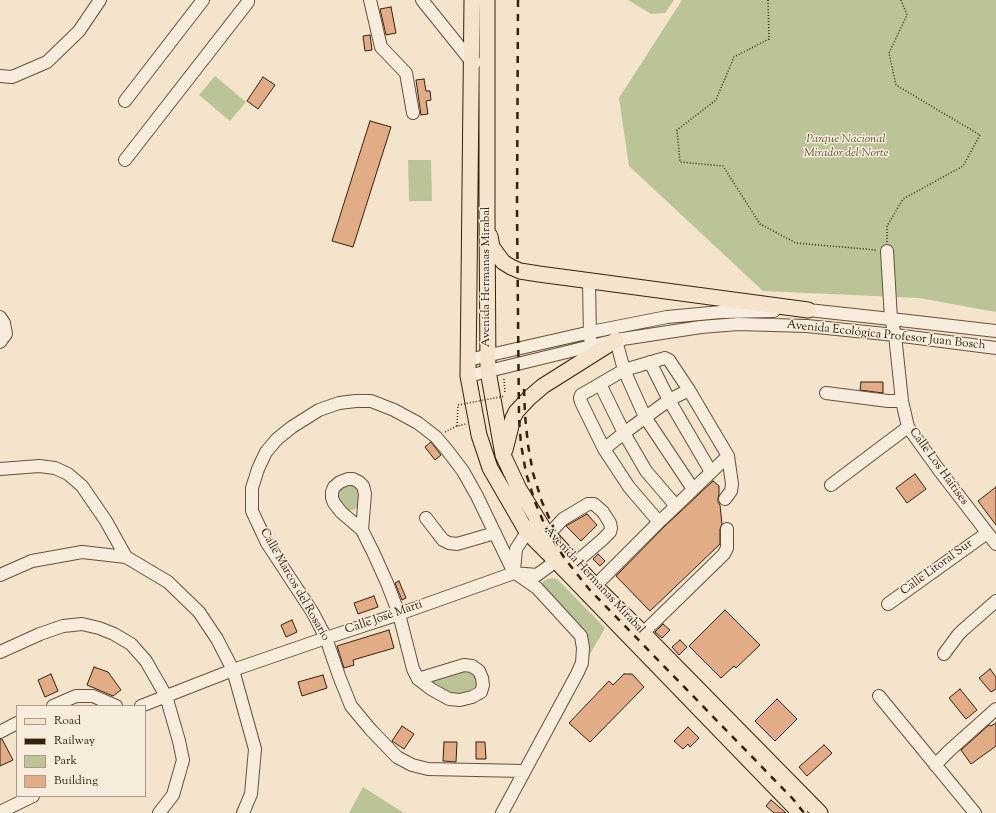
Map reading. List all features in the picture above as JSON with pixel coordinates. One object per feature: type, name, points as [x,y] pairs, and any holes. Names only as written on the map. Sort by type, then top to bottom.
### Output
[{"type":"main road","name":"Avenida Hermanas Mirabal","points":[[472,0],[479,62],[487,213],[488,363],[504,455],[519,489],[560,556],[800,813]]},
{"type":"main road","name":"Avenida Hermanas Mirabal","points":[[487,0],[479,62],[468,376],[479,435],[490,468],[527,532],[560,556],[574,564],[820,813]]},
{"type":"main road","points":[[487,213],[492,246],[504,262],[520,271],[808,310]]},
{"type":"main road","points":[[504,455],[513,418],[516,412],[529,398],[543,386],[616,340]]},
{"type":"street","points":[[0,76],[12,77],[46,62],[79,31],[100,0]]},
{"type":"street","points":[[125,101],[203,0]]},
{"type":"street","points":[[125,160],[248,2],[248,0]]},
{"type":"street","points":[[370,0],[381,47],[406,73],[413,113]]},
{"type":"street","points":[[422,0],[479,62]]},
{"type":"street","name":"Calle Los Haitises","points":[[887,251],[891,319],[895,335],[902,401],[908,427],[996,544]]},
{"type":"street","points":[[589,280],[591,332],[590,347]]},
{"type":"street","name":"Avenida Ecológica Profesor Juan Bosch","points":[[468,376],[488,363],[591,332],[675,316],[721,312],[808,310],[996,331]]},
{"type":"street","points":[[0,317],[4,322],[6,334],[0,342]]},
{"type":"street","name":"Avenida Ecológica Profesor Juan Bosch","points":[[468,360],[488,363],[590,347],[616,340],[702,327],[738,324],[807,326],[895,335],[996,348]]},
{"type":"street","points":[[616,340],[624,370],[645,417],[693,489]]},
{"type":"street","points":[[659,522],[629,487],[604,449],[580,398],[582,395],[624,370],[665,358],[669,360],[689,390],[728,456],[732,484],[731,491],[725,500]]},
{"type":"street","points":[[650,362],[669,400],[711,472]]},
{"type":"street","points":[[600,384],[624,433],[646,471],[676,506]]},
{"type":"street","points":[[604,449],[669,400],[689,390]]},
{"type":"street","points":[[826,393],[888,402],[902,401]]},
{"type":"street","name":"Calle Marcos del Rosario","points":[[514,573],[477,496],[463,471],[436,437],[418,423],[394,410],[371,401],[339,403],[319,410],[277,439],[266,452],[258,469],[252,488],[252,511],[267,543],[312,613],[326,638],[351,706],[371,730],[397,757],[412,765],[428,768],[524,771]]},
{"type":"street","points":[[831,485],[908,427]]},
{"type":"street","points":[[596,586],[659,522],[728,456]]},
{"type":"street","points":[[0,469],[39,466],[55,468],[68,474],[82,486],[106,521],[126,557]]},
{"type":"street","points":[[548,535],[563,519],[588,504],[594,504],[603,512],[610,523],[610,532],[574,564]]},
{"type":"street","points":[[426,518],[443,540],[449,543],[457,544],[495,533]]},
{"type":"street","points":[[514,573],[516,550],[527,532],[538,520]]},
{"type":"street","points":[[643,633],[724,554],[727,548],[727,529]]},
{"type":"street","points":[[362,530],[387,583],[398,614],[413,669],[418,679],[431,689],[449,699],[460,700],[472,697],[481,692],[483,685],[479,671],[472,666],[464,665],[418,679]]},
{"type":"street","name":"Calle Litoral Sur","points":[[888,604],[987,533]]},
{"type":"street","points":[[0,575],[32,561],[82,552],[126,557],[168,582],[199,612],[217,639],[233,670],[255,749],[251,794],[243,813]]},
{"type":"street","points":[[514,573],[537,575],[560,556]]},
{"type":"street","points":[[502,813],[577,674],[582,663],[583,648],[582,636],[537,588],[514,573]]},
{"type":"street","name":"Calle José Martí","points":[[144,705],[233,670],[514,573]]},
{"type":"street","points":[[944,654],[958,635],[996,601]]},
{"type":"street","points":[[0,652],[40,634],[63,626],[82,624],[114,634],[131,644],[146,661],[166,696],[183,760],[173,795],[159,813]]},
{"type":"street","points":[[55,705],[76,696],[93,696],[114,705]]},
{"type":"street","points":[[879,696],[975,813]]},
{"type":"street","points":[[935,765],[996,709]]},
{"type":"street","points":[[0,732],[16,724]]},
{"type":"street","points":[[0,812],[31,797]]},
{"type":"path","points":[[768,0],[768,39],[734,57],[716,100],[677,130],[680,162],[723,166],[760,224],[796,243],[887,251],[887,226],[904,199],[963,166],[980,135],[896,84],[889,53],[907,15],[902,0]]},
{"type":"path","points":[[436,437],[457,426],[458,405],[505,396],[504,381]]},
{"type":"green space","points":[[628,0],[674,0],[665,13],[651,14]]},
{"type":"green space","name":"Parque Nacional Mirador del Norte","points":[[682,0],[996,0],[996,312],[919,298],[763,291],[629,166],[619,98]]},
{"type":"green space","points":[[215,76],[246,102],[230,121],[199,95]]},
{"type":"green space","points":[[408,160],[431,160],[432,201],[409,201]]},
{"type":"green space","points":[[348,485],[352,485],[360,489],[360,506],[353,510],[345,510],[337,501],[340,489]]},
{"type":"green space","points":[[552,578],[557,579],[605,628],[585,663],[586,649],[541,588],[544,581]]},
{"type":"green space","points":[[467,668],[477,675],[478,685],[465,693],[449,694],[436,687],[430,679]]},
{"type":"green space","points":[[363,787],[404,813],[349,813]]},
{"type":"building","points":[[391,7],[396,33],[386,35],[380,9]]},
{"type":"building","points":[[370,35],[372,50],[365,51],[363,36]]},
{"type":"building","points":[[263,77],[275,85],[258,109],[247,101]]},
{"type":"building","points":[[424,79],[426,91],[430,91],[431,100],[426,101],[428,114],[421,115],[416,80]]},
{"type":"building","points":[[370,121],[391,127],[353,247],[332,241]]},
{"type":"building","points":[[861,382],[883,382],[883,393],[860,390]]},
{"type":"building","points":[[431,442],[441,455],[435,460],[425,447]]},
{"type":"building","points":[[915,474],[926,489],[907,503],[896,488]]},
{"type":"building","points":[[713,481],[719,486],[718,502],[720,505],[722,524],[720,529],[720,544],[650,611],[616,576],[664,527]]},
{"type":"building","points":[[996,487],[996,525],[978,501]]},
{"type":"building","points":[[587,514],[597,525],[581,541],[566,526]]},
{"type":"building","points":[[598,554],[605,561],[600,566],[593,559]]},
{"type":"building","points":[[399,581],[406,598],[402,600],[395,583]]},
{"type":"building","points":[[374,596],[378,607],[358,614],[354,603]]},
{"type":"building","points":[[725,610],[760,645],[736,668],[734,666],[721,678],[689,646]]},
{"type":"building","points":[[292,620],[297,632],[286,637],[281,625]]},
{"type":"building","points":[[663,624],[670,630],[662,638],[655,632]]},
{"type":"building","points":[[389,630],[394,648],[353,660],[354,665],[344,668],[337,646]]},
{"type":"building","points":[[680,640],[687,647],[679,655],[672,647]]},
{"type":"building","points":[[94,667],[108,672],[121,690],[113,696],[87,685]]},
{"type":"building","points":[[990,669],[996,677],[996,689],[991,692],[979,678]]},
{"type":"building","points":[[51,674],[58,691],[45,697],[38,680]]},
{"type":"building","points":[[624,674],[632,674],[644,687],[590,742],[569,723],[609,681],[613,685]]},
{"type":"building","points":[[323,675],[327,688],[302,696],[298,682]]},
{"type":"building","points":[[960,689],[977,710],[966,719],[949,698]]},
{"type":"building","points":[[777,699],[797,719],[775,741],[755,721]]},
{"type":"building","points":[[996,723],[996,746],[971,764],[961,750],[989,725],[991,726]]},
{"type":"building","points":[[402,726],[414,734],[404,749],[392,741]]},
{"type":"building","points":[[688,727],[699,738],[690,747],[688,744],[683,749],[674,741]]},
{"type":"building","points":[[0,739],[2,739],[13,760],[0,766]]},
{"type":"building","points":[[444,742],[457,742],[456,762],[443,761]]},
{"type":"building","points":[[476,742],[485,742],[486,759],[476,759]]},
{"type":"building","points":[[824,745],[832,753],[807,776],[799,767]]},
{"type":"building","points":[[771,800],[786,813],[774,813],[766,806]]},
{"type":"railway","points":[[518,0],[517,210],[519,419],[521,444],[526,473],[535,502],[546,528],[565,559],[589,589],[793,799],[804,813]]},
{"type":"railway","points":[[524,389],[528,445],[533,473],[542,502],[561,541]]}]
